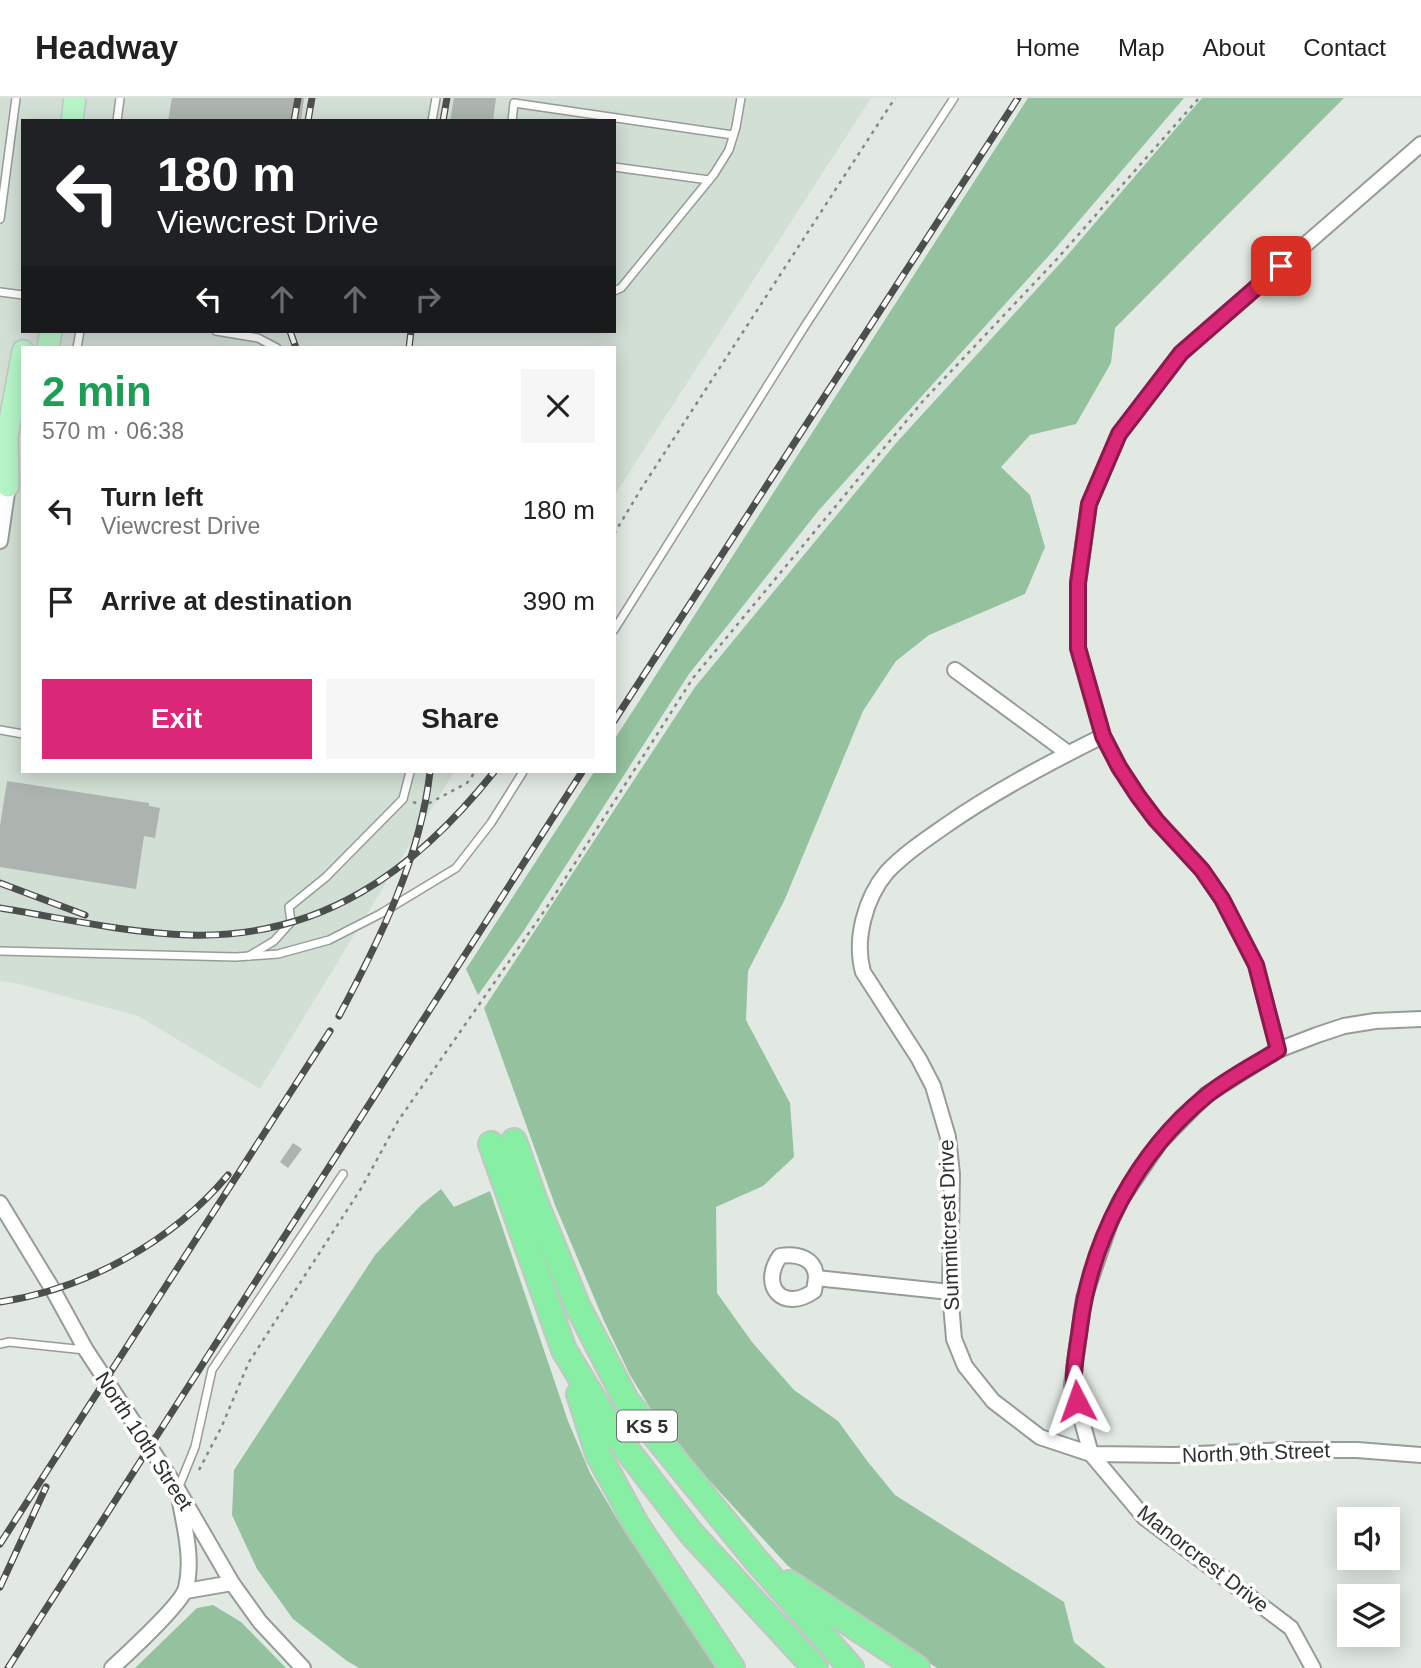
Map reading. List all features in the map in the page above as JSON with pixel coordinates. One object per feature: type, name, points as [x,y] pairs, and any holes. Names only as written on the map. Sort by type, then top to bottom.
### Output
[{"type":"highway","name":"KS 5","points":[[814,1668],[691,1533],[614,1433],[565,1350],[502,1143],[536,1204],[578,1307],[626,1400],[756,1560],[851,1668]]},
{"type":"highway","points":[[565,1350],[598,1454],[636,1524],[732,1668]]},
{"type":"highway","points":[[756,1560],[917,1668]]},
{"type":"main road","points":[[72,119],[75,98]]},
{"type":"main road","points":[[4,486],[7,436],[21,361]]},
{"type":"main road","points":[[4,486],[21,466]]},
{"type":"street","points":[[1278,1050],[1256,965],[1222,899],[1202,870],[1138,796],[1103,736],[1078,648],[1078,583],[1089,504],[1119,434],[1181,353],[1421,144]]},
{"type":"street","points":[[0,541],[4,486]]},
{"type":"street","points":[[955,670],[1068,753]]},
{"type":"street","name":"Summitcrest Drive","points":[[1091,1454],[1040,1437],[993,1401],[965,1366],[954,1339],[950,1292],[952,1174],[948,1137],[933,1086],[924,1068],[863,972],[859,941],[869,905],[886,874],[912,849],[984,799],[1103,736]]},
{"type":"street","name":"Manorcrest Drive","points":[[1313,1668],[1291,1628],[1144,1517],[1091,1454],[1072,1385],[1084,1298],[1110,1223],[1141,1167],[1183,1117],[1206,1095],[1278,1050],[1344,1026],[1375,1021],[1421,1019]]},
{"type":"street","name":"North 10th Street","points":[[0,1203],[86,1350],[178,1490],[232,1583],[260,1622],[303,1668]]},
{"type":"street","points":[[816,1279],[950,1292]]},
{"type":"street","name":"North 9th Street","points":[[1091,1454],[1141,1456],[1357,1450],[1421,1455]]},
{"type":"street","points":[[112,1668],[141,1642],[186,1591],[187,1537],[178,1490]]},
{"type":"street","points":[[186,1591],[232,1583]]},
{"type":"lane","points":[[0,219],[16,98]]},
{"type":"lane","points":[[117,119],[120,98]]},
{"type":"lane","points":[[432,119],[436,98]]},
{"type":"lane","points":[[616,290],[621,288],[709,180],[729,150],[741,98]]},
{"type":"lane","points":[[616,627],[805,326],[954,98]]},
{"type":"lane","points":[[512,119],[514,103],[733,135]]},
{"type":"lane","points":[[13,119],[21,121]]},
{"type":"lane","points":[[616,167],[709,180]]},
{"type":"lane","points":[[0,292],[21,295]]},
{"type":"lane","points":[[228,333],[258,338],[273,346]]},
{"type":"lane","points":[[0,730],[21,734]]},
{"type":"lane","points":[[247,957],[274,941],[291,922],[289,907],[326,877],[403,799],[410,773]]},
{"type":"lane","points":[[0,951],[247,957],[278,954],[329,940],[380,914],[456,868],[522,773]]},
{"type":"lane","points":[[178,1490],[195,1447],[212,1370],[343,1174]]},
{"type":"lane","points":[[0,1344],[9,1342],[86,1350]]},
{"type":"path","points":[[616,531],[895,98]]},
{"type":"path","points":[[178,1490],[202,1466],[249,1362],[362,1187],[398,1121],[547,907],[693,678],[923,401],[1057,259],[1199,98]]},
{"type":"path","points":[[403,799],[424,806],[467,783],[474,773]]},
{"type":"shaded area","points":[[0,98],[871,98],[616,493],[616,346],[21,346],[21,773],[453,773],[260,1089],[138,1016],[0,981]]},
{"type":"green space","points":[[1028,98],[1184,98],[1054,250],[819,510],[689,674],[523,932],[478,995],[466,969],[593,773],[616,773],[616,737]]},
{"type":"green space","points":[[1202,98],[1344,98],[1115,328],[1111,363],[1076,424],[1030,435],[1001,467],[1030,495],[1045,547],[1025,594],[929,635],[896,661],[863,711],[785,899],[748,971],[746,1020],[790,1103],[794,1157],[763,1186],[716,1207],[717,1293],[752,1342],[794,1390],[838,1421],[895,1495],[1064,1602],[1074,1642],[1106,1668],[937,1668],[815,1589],[787,1565],[685,1454],[655,1416],[630,1375],[604,1321],[555,1205],[484,1008],[695,687],[897,442],[1065,258]]},
{"type":"green space","points":[[441,1189],[454,1207],[490,1191],[568,1421],[590,1473],[620,1524],[720,1668],[359,1668],[293,1619],[257,1569],[232,1515],[234,1470],[375,1255],[420,1206]]},
{"type":"green space","points":[[213,1605],[241,1622],[286,1668],[135,1668],[197,1608]]},
{"type":"building","points":[[172,98],[304,98],[301,119],[168,119]]},
{"type":"building","points":[[454,98],[496,98],[493,119],[450,119]]},
{"type":"building","points":[[7,781],[149,803],[149,806],[160,808],[155,838],[144,836],[136,889],[0,867],[0,826]]},
{"type":"building","points":[[293,1143],[302,1149],[288,1168],[280,1162]]},
{"type":"railway","points":[[294,119],[298,98]]},
{"type":"railway","points":[[308,119],[312,98]]},
{"type":"railway","points":[[443,119],[447,98]]},
{"type":"railway","points":[[616,718],[1018,98]]},
{"type":"railway","points":[[291,333],[295,346]]},
{"type":"railway","points":[[409,346],[411,333]]},
{"type":"railway","points":[[339,1016],[383,928],[408,867],[425,804],[430,773]]},
{"type":"railway","points":[[0,908],[166,934],[237,933],[281,925],[323,911],[361,892],[398,868],[432,840],[493,773]]},
{"type":"railway","points":[[8,1668],[581,773]]},
{"type":"railway","points":[[0,883],[85,915]]},
{"type":"railway","points":[[0,1544],[330,1031]]},
{"type":"railway","points":[[0,1302],[64,1286],[125,1259],[181,1221],[228,1175]]},
{"type":"railway","points":[[0,1587],[46,1487]]},
{"type":"route","points":[[1077,1401],[1072,1385],[1084,1298],[1120,1201],[1160,1142],[1206,1095],[1278,1050],[1256,965],[1222,899],[1202,870],[1138,796],[1103,736],[1078,648],[1078,583],[1089,504],[1119,434],[1181,353],[1281,266]]}]
